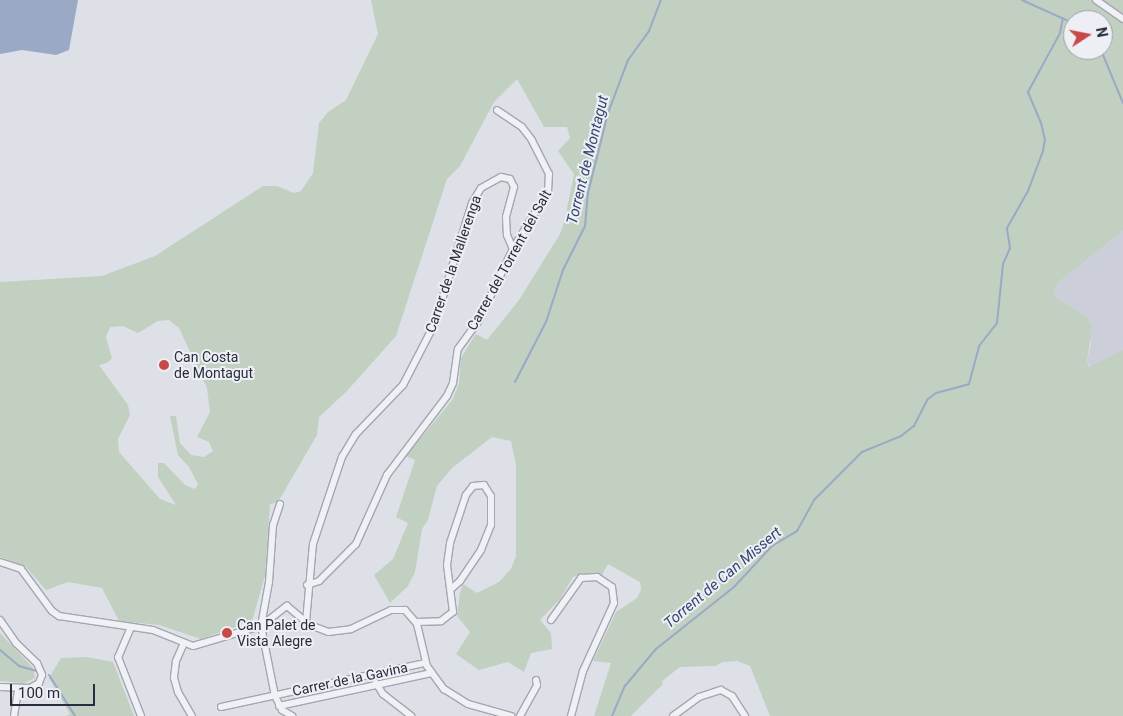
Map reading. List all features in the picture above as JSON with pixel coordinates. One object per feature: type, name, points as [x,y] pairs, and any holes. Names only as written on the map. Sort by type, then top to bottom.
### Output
[{"type":"street","points":[[1096,0],[1123,18]]},
{"type":"street","name":"Carrer del Torrent del Salt","points":[[307,585],[319,581],[356,544],[388,475],[447,396],[453,383],[458,349],[483,313],[512,249],[548,192],[550,180],[527,133],[497,110]]},
{"type":"street","name":"Carrer de la Mallerenga","points":[[306,622],[307,585],[318,523],[348,444],[403,386],[434,325],[472,202],[481,188],[501,177],[510,179],[514,187],[506,217],[507,235],[512,249]]},
{"type":"street","points":[[416,622],[431,622],[450,616],[454,607],[450,588],[447,556],[453,529],[470,490],[484,484],[490,491],[493,505],[489,530],[476,556],[450,588]]},
{"type":"street","points":[[280,504],[273,525],[269,582],[261,626],[275,695],[280,706],[292,716]]},
{"type":"street","points":[[0,562],[20,569],[52,611],[59,616],[162,632],[184,643],[205,645],[261,626],[287,606],[315,628],[336,632],[351,629],[396,609],[410,614],[416,622],[425,663],[430,673],[456,698],[512,716]]},
{"type":"street","points":[[551,620],[581,578],[596,577],[612,587],[614,603],[584,671],[571,716]]},
{"type":"street","points":[[0,620],[16,643],[41,669],[39,683],[18,690],[0,687]]},
{"type":"street","points":[[131,627],[118,658],[141,716]]},
{"type":"street","points":[[184,643],[176,661],[174,678],[178,692],[192,716]]},
{"type":"street","name":"Carrer de la Gavina","points":[[221,707],[425,663]]},
{"type":"street","name":"Carrer de la Gavina","points":[[280,706],[430,673]]},
{"type":"street","points":[[374,675],[376,685],[411,716]]},
{"type":"street","points":[[520,716],[538,685],[536,680]]},
{"type":"street","points":[[14,716],[18,690]]},
{"type":"street","points":[[674,716],[699,697],[721,690],[732,696],[745,716]]},
{"type":"shaded area","points":[[1123,231],[1123,350],[1090,367],[1087,361],[1091,343],[1078,311],[1055,297],[1054,290],[1059,282]]},
{"type":"green space","points":[[371,0],[1123,0],[1123,231],[1059,282],[1054,290],[1055,297],[1086,316],[1092,328],[1087,361],[1089,367],[1123,350],[1123,716],[770,716],[750,666],[737,661],[723,662],[715,666],[680,667],[662,681],[663,684],[631,716],[594,716],[611,663],[593,661],[616,612],[637,598],[641,590],[640,582],[608,564],[602,575],[583,573],[573,577],[560,599],[540,620],[551,633],[552,649],[531,653],[524,672],[508,662],[479,670],[456,654],[470,632],[457,616],[460,593],[463,584],[477,593],[499,582],[511,569],[516,556],[516,465],[511,441],[492,437],[452,468],[437,486],[428,520],[422,529],[415,572],[408,586],[390,603],[374,575],[393,559],[408,523],[396,517],[415,460],[406,456],[453,399],[459,383],[461,358],[476,334],[487,340],[519,300],[560,234],[565,219],[574,174],[558,151],[570,138],[567,127],[544,127],[517,79],[494,102],[460,166],[447,179],[396,336],[347,391],[319,417],[317,435],[278,502],[270,504],[265,576],[252,621],[201,639],[159,625],[119,621],[102,588],[68,582],[46,590],[25,566],[0,557],[0,282],[102,276],[155,256],[263,186],[277,186],[294,193],[301,191],[313,173],[319,123],[328,112],[346,100],[378,34]],"holes":[[[169,320],[179,328],[207,388],[210,412],[197,437],[209,442],[213,451],[204,457],[191,455],[180,443],[176,416],[170,416],[178,455],[189,467],[198,484],[195,489],[185,485],[164,463],[158,463],[158,477],[176,505],[160,499],[119,452],[118,439],[130,415],[128,405],[99,365],[107,363],[112,358],[106,337],[110,327],[123,326],[138,333],[158,321]]]},
{"type":"green space","points":[[0,633],[33,668],[35,678],[24,683],[0,681]]},
{"type":"green space","points":[[87,657],[113,662],[134,716],[66,716],[70,714],[49,678],[61,658]]},
{"type":"water","points":[[0,0],[78,0],[69,50],[56,55],[22,50],[0,54]]},
{"type":"waterway","name":"Torrent de Montagut","points":[[515,382],[546,322],[563,270],[585,226],[588,193],[608,113],[628,60],[649,31],[661,0]]},
{"type":"waterway","points":[[1022,0],[1063,18]]},
{"type":"waterway","name":"Torrent de Can Missert","points":[[612,716],[625,686],[656,649],[734,587],[772,546],[797,531],[814,500],[862,452],[901,436],[914,426],[928,399],[936,393],[969,384],[979,346],[997,323],[1003,264],[1010,248],[1007,228],[1028,191],[1043,151],[1045,140],[1041,123],[1028,92],[1060,33],[1063,18]]},
{"type":"waterway","points":[[1105,60],[1123,103]]},
{"type":"waterway","points":[[0,650],[19,666],[37,671]]},
{"type":"waterway","points":[[49,675],[75,716]]},
{"type":"place","name":"Can Costa de Montagut","points":[[164,365]]},
{"type":"place","name":"Can Palet de Vista Alegre","points":[[227,633]]}]
